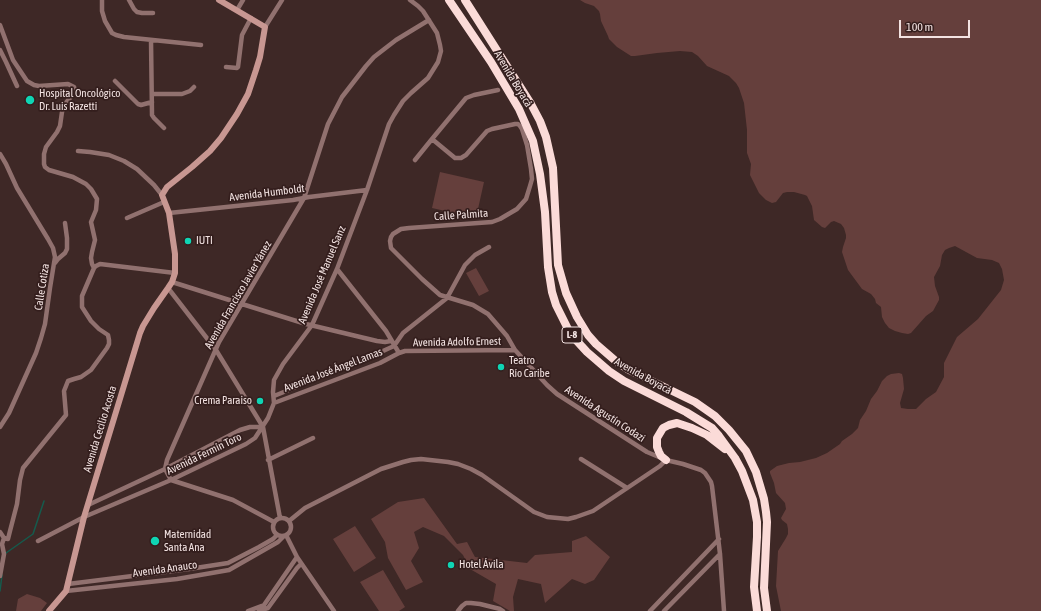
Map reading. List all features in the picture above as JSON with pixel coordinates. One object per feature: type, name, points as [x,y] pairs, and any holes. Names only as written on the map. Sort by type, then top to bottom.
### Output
[{"type":"highway","name":"Avenida Boyacá","points":[[449,0],[491,62],[519,110],[533,141],[540,174],[545,212],[548,267],[552,292],[568,329],[587,352],[609,371],[624,381],[686,412],[712,428],[735,458],[742,471],[753,500],[757,522],[754,587],[757,611]]},
{"type":"highway","name":"Avenida Boyacá","points":[[465,0],[531,104],[546,137],[553,168],[558,265],[566,293],[576,317],[596,344],[618,363],[629,370],[695,402],[716,416],[746,451],[756,472],[764,499],[767,517],[764,588],[767,611]]},
{"type":"highway","points":[[666,460],[659,452],[657,447],[657,438],[662,428],[669,424],[677,423],[707,435],[735,458]]},
{"type":"main road","points":[[162,195],[167,187],[210,151],[221,138],[248,94],[260,57],[265,27],[220,0]]},
{"type":"main road","name":"Avenida Cecilio Acosta","points":[[66,591],[84,517],[140,333],[154,308],[172,282],[175,273],[175,254],[169,213],[162,195]]},
{"type":"main road","points":[[49,611],[66,591]]},
{"type":"street","points":[[102,0],[102,10],[105,21],[112,34],[124,37],[201,45]]},
{"type":"street","points":[[129,0],[137,12],[153,13]]},
{"type":"street","points":[[237,10],[242,0]]},
{"type":"street","points":[[265,27],[282,0]]},
{"type":"street","name":"Avenida José Manuel Sanz","points":[[262,427],[268,418],[274,402],[272,392],[274,380],[283,364],[312,325],[337,269],[367,190],[387,128],[403,101],[428,78],[438,62],[441,51],[437,33],[423,10],[410,0]]},
{"type":"street","points":[[226,67],[238,67],[242,35],[251,18]]},
{"type":"street","name":"Avenida Francisco Javier Yánez","points":[[165,469],[166,460],[216,350],[304,198],[328,124],[342,97],[374,57],[396,40],[429,20]]},
{"type":"street","points":[[0,25],[14,60],[27,81],[39,86],[68,84],[74,87],[74,94],[65,104],[62,112],[60,126],[46,147],[44,164],[49,170],[79,179],[95,194],[97,205],[91,222],[95,240],[91,258],[94,268]]},
{"type":"street","points":[[151,40],[152,115],[164,128]]},
{"type":"street","points":[[0,50],[17,86]]},
{"type":"street","points":[[115,81],[138,104],[141,105],[152,102]]},
{"type":"street","points":[[152,94],[182,94],[190,91],[194,87]]},
{"type":"street","points":[[415,160],[466,98],[498,90]]},
{"type":"street","name":"Calle Palmita","points":[[432,139],[455,158],[461,158],[466,156],[487,131],[518,124],[522,129],[527,146],[532,179],[526,199],[517,209],[500,219],[492,222],[405,228],[390,237],[391,248],[422,279],[447,298]]},
{"type":"street","points":[[78,151],[109,155],[124,161],[137,169],[162,195]]},
{"type":"street","name":"Calle Cotiza","points":[[0,154],[17,188],[53,248],[55,257],[45,324],[41,338],[10,413],[0,428]]},
{"type":"street","name":"Avenida Humboldt","points":[[169,213],[286,201],[367,190]]},
{"type":"street","points":[[127,218],[164,202]]},
{"type":"street","points":[[54,265],[67,249],[68,238],[66,223]]},
{"type":"street","points":[[393,343],[403,333],[447,298],[470,260],[475,255],[489,247]]},
{"type":"street","points":[[4,538],[8,539],[17,504],[23,468],[66,415],[64,391],[68,381],[81,377],[91,370],[109,344],[108,334],[99,329],[91,321],[82,307],[82,296],[94,268],[100,264],[175,273]]},
{"type":"street","points":[[337,269],[386,331],[398,353]]},
{"type":"street","points":[[172,282],[312,325],[378,342],[393,343]]},
{"type":"street","points":[[168,288],[216,350],[262,427],[280,518]]},
{"type":"street","name":"Avenida Agustín Codazi","points":[[447,298],[473,306],[488,314],[507,336],[515,350],[557,394],[647,452],[705,473],[712,486],[720,554],[724,611]]},
{"type":"street","name":"Avenida José Ángel Lamas","points":[[274,396],[365,359],[393,343]]},
{"type":"street","name":"Avenida Adolfo Ernest","points":[[398,353],[405,351],[515,350]]},
{"type":"street","name":"Avenida José Ángel Lamas","points":[[274,402],[380,363],[398,353]]},
{"type":"street","name":"Avenida Fermín Toro","points":[[88,505],[165,469],[240,430],[250,427],[262,427]]},
{"type":"street","name":"Avenida Fermín Toro","points":[[38,541],[84,517],[171,480],[255,438],[262,427]]},
{"type":"street","points":[[268,460],[313,438]]},
{"type":"street","points":[[581,459],[627,488]]},
{"type":"street","points":[[289,521],[306,508],[381,469],[411,460],[431,460],[458,464],[482,475],[540,515],[568,519],[593,511],[660,466],[666,460]]},
{"type":"street","points":[[165,469],[171,480],[233,500],[274,522]]},
{"type":"street","points":[[280,518],[285,518],[289,521],[291,524],[291,530],[289,533],[285,535],[277,535],[273,528],[274,522],[280,518]]},
{"type":"street","points":[[0,532],[4,538]]},
{"type":"street","name":"Avenida Anauco","points":[[68,584],[228,564],[277,535]]},
{"type":"street","points":[[285,535],[301,564],[334,611]]},
{"type":"street","name":"Avenida Anauco","points":[[66,591],[177,579],[229,570],[278,542],[285,535]]},
{"type":"street","points":[[0,576],[4,554],[2,544],[4,538]]},
{"type":"street","points":[[650,611],[718,539]]},
{"type":"street","points":[[664,611],[720,554]]},
{"type":"street","points":[[248,611],[264,605],[297,557]]},
{"type":"street","points":[[259,611],[268,608],[301,564]]},
{"type":"street","points":[[176,571],[177,579]]},
{"type":"street","points":[[458,611],[466,603],[471,603],[500,609],[503,611]]},
{"type":"shaded area","points":[[580,0],[1041,0],[1041,611],[781,611],[776,586],[778,551],[788,534],[788,529],[787,524],[781,518],[786,509],[785,503],[776,493],[770,471],[777,466],[816,458],[827,453],[840,444],[858,428],[860,420],[882,381],[891,374],[902,374],[904,389],[900,403],[901,408],[916,409],[936,392],[944,377],[944,363],[957,337],[978,319],[1001,290],[1004,280],[1002,269],[999,263],[992,260],[977,258],[955,246],[945,250],[942,255],[940,266],[934,277],[939,300],[933,311],[926,316],[911,333],[902,333],[889,328],[882,317],[881,307],[876,303],[871,294],[862,289],[848,270],[842,252],[846,235],[841,224],[834,221],[825,228],[822,227],[814,220],[812,206],[805,195],[787,192],[783,193],[776,202],[772,203],[766,200],[759,193],[750,175],[751,164],[747,153],[747,130],[744,103],[736,83],[729,76],[707,66],[692,52],[680,51],[631,56],[617,47],[609,39],[601,21],[599,11],[594,6]]},
{"type":"shaded area","points":[[440,172],[484,182],[476,218],[432,208]]},
{"type":"shaded area","points":[[476,268],[489,291],[479,296],[466,273]]},
{"type":"shaded area","points":[[424,498],[457,544],[467,542],[475,557],[527,563],[535,555],[572,552],[572,541],[586,536],[610,557],[594,580],[585,584],[572,579],[545,603],[541,584],[518,579],[513,597],[514,611],[510,611],[493,601],[496,584],[470,569],[463,555],[444,536],[423,527],[414,532],[419,548],[411,561],[423,582],[406,590],[388,558],[385,542],[371,519],[398,502]]},
{"type":"shaded area","points":[[355,526],[376,558],[354,572],[333,539]]},
{"type":"shaded area","points":[[383,570],[405,607],[399,611],[379,611],[360,582]]},
{"type":"shaded area","points":[[27,594],[40,598],[47,603],[41,611],[16,611],[18,599]]},
{"type":"waterway","points":[[6,553],[33,534],[44,501]]},
{"type":"waterway","points":[[0,591],[2,575]]},
{"type":"place","name":"Hospital Oncológico Dr. Luis Razetti","points":[[30,100]]},
{"type":"place","name":"IUTI","points":[[188,241]]},
{"type":"place","name":"Teatro Río Caribe","points":[[501,367]]},
{"type":"place","name":"Crema Paraiso","points":[[260,401]]},
{"type":"place","name":"Maternidad Santa Ana","points":[[155,541]]},
{"type":"place","name":"Hotel Ávila","points":[[451,565]]}]
